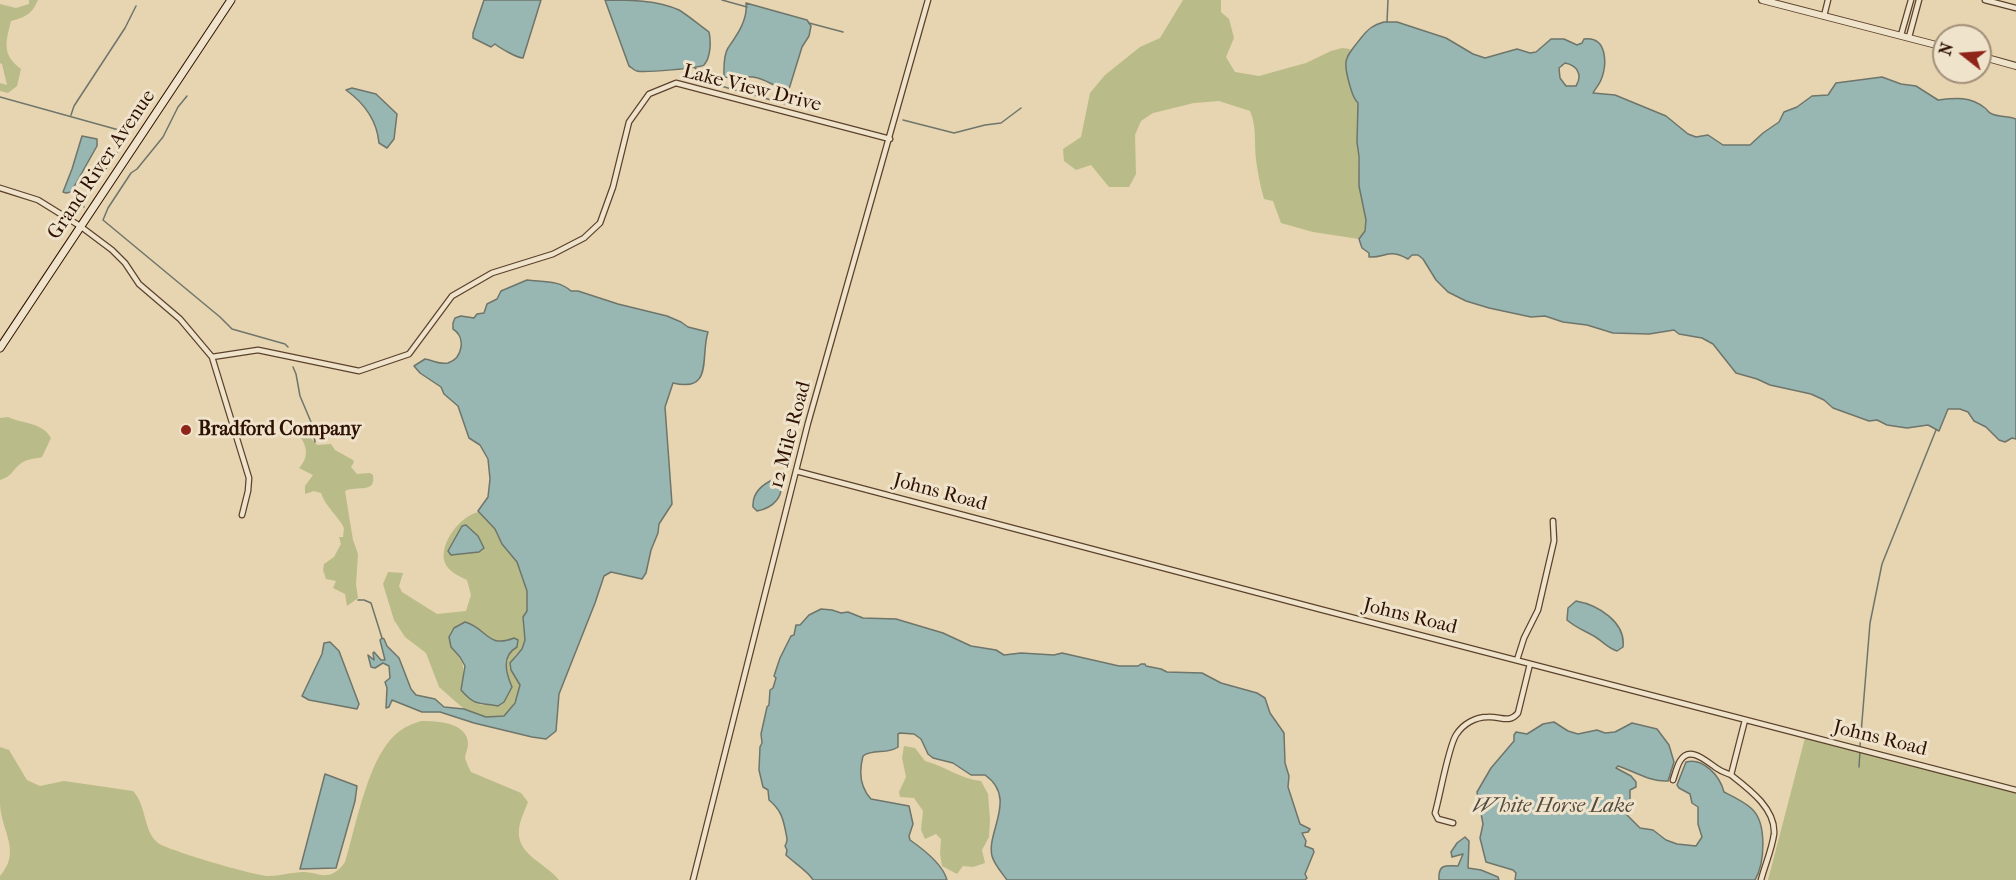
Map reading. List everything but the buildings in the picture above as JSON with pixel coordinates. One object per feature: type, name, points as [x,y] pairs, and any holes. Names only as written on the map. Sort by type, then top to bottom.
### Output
[{"type":"main road","name":"Grand River Avenue","points":[[0,348],[231,0]]},
{"type":"street","name":"12 Mile Road","points":[[693,880],[808,423],[928,0]]},
{"type":"street","points":[[1762,0],[1932,44]]},
{"type":"street","points":[[1824,16],[1828,0]]},
{"type":"street","points":[[1901,35],[1911,0]]},
{"type":"street","points":[[1909,37],[1919,0]]},
{"type":"street","points":[[1985,0],[2016,8]]},
{"type":"street","points":[[1992,59],[2016,66]]},
{"type":"street","name":"Lake View Drive","points":[[212,357],[258,350],[359,371],[409,354],[452,296],[492,273],[553,254],[584,238],[600,222],[613,188],[629,122],[649,94],[676,82],[890,139]]},
{"type":"street","points":[[0,188],[46,203],[112,250],[139,284],[180,319],[212,357],[249,478],[242,515]]},
{"type":"street","name":"Johns Road","points":[[796,471],[2016,790]]},
{"type":"street","points":[[1517,660],[1524,638],[1538,610],[1554,541],[1553,521]]},
{"type":"street","points":[[1453,823],[1438,819],[1436,813],[1454,739],[1463,727],[1475,719],[1487,717],[1510,720],[1514,717],[1518,713],[1530,664]]},
{"type":"street","points":[[1731,775],[1745,720]]},
{"type":"street","points":[[1673,780],[1680,760],[1685,756],[1704,758],[1731,775],[1767,810],[1774,824],[1772,844],[1761,880]]},
{"type":"green space","points":[[29,0],[38,0],[28,14],[11,21],[7,41],[10,58],[21,69],[17,86],[8,93],[0,91],[0,83],[7,85],[0,63],[0,4],[16,8],[29,4]]},
{"type":"green space","points":[[1183,0],[1221,0],[1221,12],[1229,19],[1234,38],[1226,57],[1235,72],[1259,76],[1306,63],[1331,51],[1342,48],[1350,49],[1346,70],[1352,94],[1358,103],[1359,186],[1366,220],[1365,231],[1359,239],[1313,232],[1281,223],[1273,201],[1264,199],[1256,160],[1254,123],[1250,111],[1219,101],[1194,103],[1153,113],[1141,121],[1135,135],[1136,174],[1129,187],[1109,187],[1091,165],[1076,170],[1064,161],[1063,149],[1081,137],[1090,93],[1105,75],[1140,47],[1160,38]]},
{"type":"green space","points":[[8,417],[37,426],[51,438],[42,457],[24,461],[0,480],[0,418]]},
{"type":"green space","points":[[296,423],[317,445],[331,444],[335,450],[353,460],[351,467],[357,474],[370,473],[373,475],[372,485],[369,487],[345,491],[353,540],[358,554],[356,584],[358,598],[347,606],[345,594],[333,588],[336,581],[326,579],[323,570],[324,564],[334,557],[341,544],[339,537],[343,537],[344,528],[321,493],[314,491],[305,494],[305,486],[313,475],[299,468],[305,458],[306,448],[294,428]]},
{"type":"green space","points":[[479,512],[495,529],[502,544],[517,562],[527,591],[527,611],[523,617],[525,640],[513,662],[520,685],[518,695],[509,712],[504,716],[484,717],[464,709],[439,687],[426,653],[405,637],[394,620],[383,584],[388,572],[403,573],[399,586],[402,592],[437,614],[466,611],[471,595],[467,580],[449,569],[444,555],[448,539],[458,524]],"holes":[[[465,622],[498,641],[514,638],[507,668],[512,687],[491,702],[481,705],[461,690],[463,667],[460,658],[451,647],[454,628]]]},
{"type":"green space","points":[[421,721],[450,724],[463,731],[468,744],[465,758],[471,772],[521,793],[528,802],[519,829],[522,846],[559,880],[0,880],[9,858],[10,849],[0,804],[0,747],[9,750],[27,780],[40,786],[64,781],[133,791],[141,804],[153,838],[158,843],[177,851],[260,875],[272,876],[304,872],[327,875],[338,870],[345,862],[370,776],[386,745],[402,729]]},
{"type":"green space","points":[[1805,738],[2016,793],[2016,880],[1768,880]]},
{"type":"green space","points":[[904,746],[915,748],[925,761],[966,778],[981,781],[988,794],[990,820],[989,837],[982,850],[985,863],[973,867],[963,866],[957,874],[942,866],[941,839],[936,834],[925,839],[921,830],[923,811],[914,798],[900,797],[899,792],[906,777],[902,758]]},
{"type":"water","points":[[484,0],[541,0],[523,58],[495,44],[491,47],[473,38]]},
{"type":"water","points":[[605,0],[652,2],[679,10],[709,32],[710,49],[706,62],[701,66],[683,69],[635,70],[629,66]]},
{"type":"water","points":[[746,3],[807,20],[811,26],[789,89],[753,77],[724,77],[725,55],[744,21]]},
{"type":"water","points":[[1397,22],[1446,38],[1473,54],[1485,58],[1517,49],[1530,53],[1536,52],[1551,39],[1564,39],[1577,45],[1584,39],[1592,39],[1602,47],[1605,60],[1601,80],[1593,93],[1615,95],[1666,116],[1688,134],[1696,137],[1708,135],[1723,145],[1750,145],[1779,122],[1784,112],[1797,107],[1812,96],[1828,95],[1836,83],[1882,77],[1901,84],[1916,86],[1938,100],[1956,98],[1974,101],[1989,113],[2016,119],[2016,439],[2012,438],[2005,442],[1999,440],[1986,427],[1974,421],[1968,412],[1960,409],[1948,409],[1939,431],[1928,425],[1907,428],[1887,425],[1877,420],[1869,421],[1833,408],[1824,400],[1811,394],[1770,385],[1736,373],[1713,344],[1702,338],[1679,334],[1674,330],[1649,334],[1613,333],[1545,316],[1531,317],[1489,308],[1466,301],[1448,292],[1418,255],[1412,255],[1408,259],[1396,254],[1369,257],[1369,253],[1362,248],[1359,239],[1365,231],[1366,220],[1359,186],[1358,103],[1352,93],[1346,59],[1364,35],[1380,23]],"holes":[[[1565,63],[1576,68],[1579,74],[1576,86],[1566,86],[1560,78],[1559,68]]]},
{"type":"water","points":[[352,88],[376,94],[397,114],[394,139],[387,148],[379,143],[376,127],[368,113],[346,90]]},
{"type":"water","points":[[82,136],[97,139],[97,146],[71,192],[66,193],[63,192]]},
{"type":"water","points":[[527,280],[556,283],[571,291],[667,316],[688,327],[708,332],[700,378],[695,383],[686,385],[673,383],[665,407],[672,504],[659,524],[646,573],[642,579],[611,572],[604,576],[559,694],[556,731],[546,739],[474,723],[440,712],[422,712],[392,700],[386,708],[385,682],[390,678],[389,666],[383,663],[375,668],[371,667],[368,655],[374,660],[374,652],[381,660],[385,660],[380,640],[384,639],[387,646],[399,658],[411,689],[416,695],[435,699],[444,707],[464,709],[486,717],[504,716],[515,703],[520,685],[511,670],[510,663],[522,649],[525,640],[523,617],[527,611],[527,591],[517,562],[502,544],[495,529],[478,511],[488,497],[490,479],[488,459],[480,445],[469,438],[458,406],[444,394],[441,387],[420,373],[414,366],[425,359],[448,363],[457,357],[461,342],[453,329],[455,318],[461,316],[474,318],[477,314],[484,313],[487,304],[497,299],[501,291]]},
{"type":"water","points":[[776,478],[779,479],[781,485],[777,500],[757,511],[753,507],[756,493]]},
{"type":"water","points":[[466,525],[478,536],[484,548],[479,552],[451,555],[448,551],[462,526]]},
{"type":"water","points":[[1576,601],[1593,606],[1609,616],[1620,630],[1623,647],[1617,651],[1613,650],[1567,620],[1568,608]]},
{"type":"water","points":[[821,609],[848,612],[863,618],[896,619],[943,633],[971,646],[996,650],[1004,655],[1062,653],[1119,666],[1145,664],[1167,672],[1202,673],[1221,683],[1257,693],[1265,698],[1270,713],[1284,733],[1285,763],[1289,776],[1288,787],[1300,824],[1310,829],[1302,833],[1306,841],[1305,846],[1313,849],[1314,852],[1305,874],[1307,878],[1305,880],[1007,880],[992,856],[991,847],[1000,804],[995,784],[985,775],[971,775],[953,763],[933,758],[928,754],[921,739],[914,734],[900,733],[898,734],[898,747],[889,751],[871,752],[863,756],[861,773],[863,784],[871,799],[909,806],[913,824],[910,840],[937,863],[947,880],[813,880],[805,870],[786,855],[787,838],[782,819],[779,811],[769,800],[768,790],[763,787],[759,770],[761,734],[769,705],[770,690],[773,688],[780,658],[791,636],[794,635],[796,625],[800,625],[809,615]]},
{"type":"water","points":[[465,622],[492,639],[505,641],[514,638],[518,640],[517,647],[509,655],[506,665],[512,687],[504,702],[498,706],[474,701],[461,690],[465,666],[451,647],[449,637],[454,628]]},
{"type":"water","points":[[330,642],[339,651],[359,704],[357,709],[309,700],[302,696],[322,654],[324,643]]},
{"type":"water","name":"White Horse Lake","points":[[1554,722],[1578,734],[1597,730],[1605,733],[1615,732],[1632,723],[1657,729],[1669,745],[1674,762],[1668,781],[1649,778],[1618,766],[1616,768],[1631,776],[1636,782],[1636,787],[1630,790],[1630,802],[1625,813],[1640,828],[1653,830],[1666,840],[1677,844],[1696,846],[1702,837],[1698,824],[1698,807],[1692,803],[1690,794],[1677,785],[1686,762],[1699,762],[1710,769],[1719,780],[1724,792],[1749,806],[1757,815],[1763,843],[1761,864],[1755,880],[1515,880],[1516,873],[1513,870],[1486,862],[1480,838],[1483,824],[1477,792],[1491,768],[1514,741],[1516,732],[1527,734],[1543,724]]},
{"type":"water","points":[[325,774],[357,786],[355,801],[336,868],[300,869]]},
{"type":"water","name":"White Horse Lake","points":[[1465,837],[1469,841],[1468,868],[1481,870],[1498,877],[1499,880],[1439,880],[1443,867],[1458,866],[1463,854],[1452,857],[1451,852]]},
{"type":"waterway","points":[[722,0],[747,7]]},
{"type":"waterway","points":[[1387,22],[1388,0]]},
{"type":"waterway","points":[[71,115],[74,106],[125,28],[136,6]]},
{"type":"waterway","points":[[809,23],[843,32]]},
{"type":"waterway","points":[[694,67],[710,83],[793,106]]},
{"type":"waterway","points":[[187,96],[178,107],[163,137],[137,169],[131,173],[108,208],[103,220],[232,329],[285,344],[288,347]]},
{"type":"waterway","points":[[0,97],[126,132],[124,142],[82,204],[84,207]]},
{"type":"waterway","points":[[903,120],[954,133],[1001,123],[1021,108]]},
{"type":"waterway","points":[[293,367],[315,442]]},
{"type":"waterway","points":[[1860,746],[1870,623],[1882,564],[1936,430]]},
{"type":"waterway","points":[[358,600],[371,603],[382,638]]},
{"type":"waterway","points":[[1859,767],[1860,751]]},
{"type":"place","name":"Bradford Company","points":[[186,430]]}]
